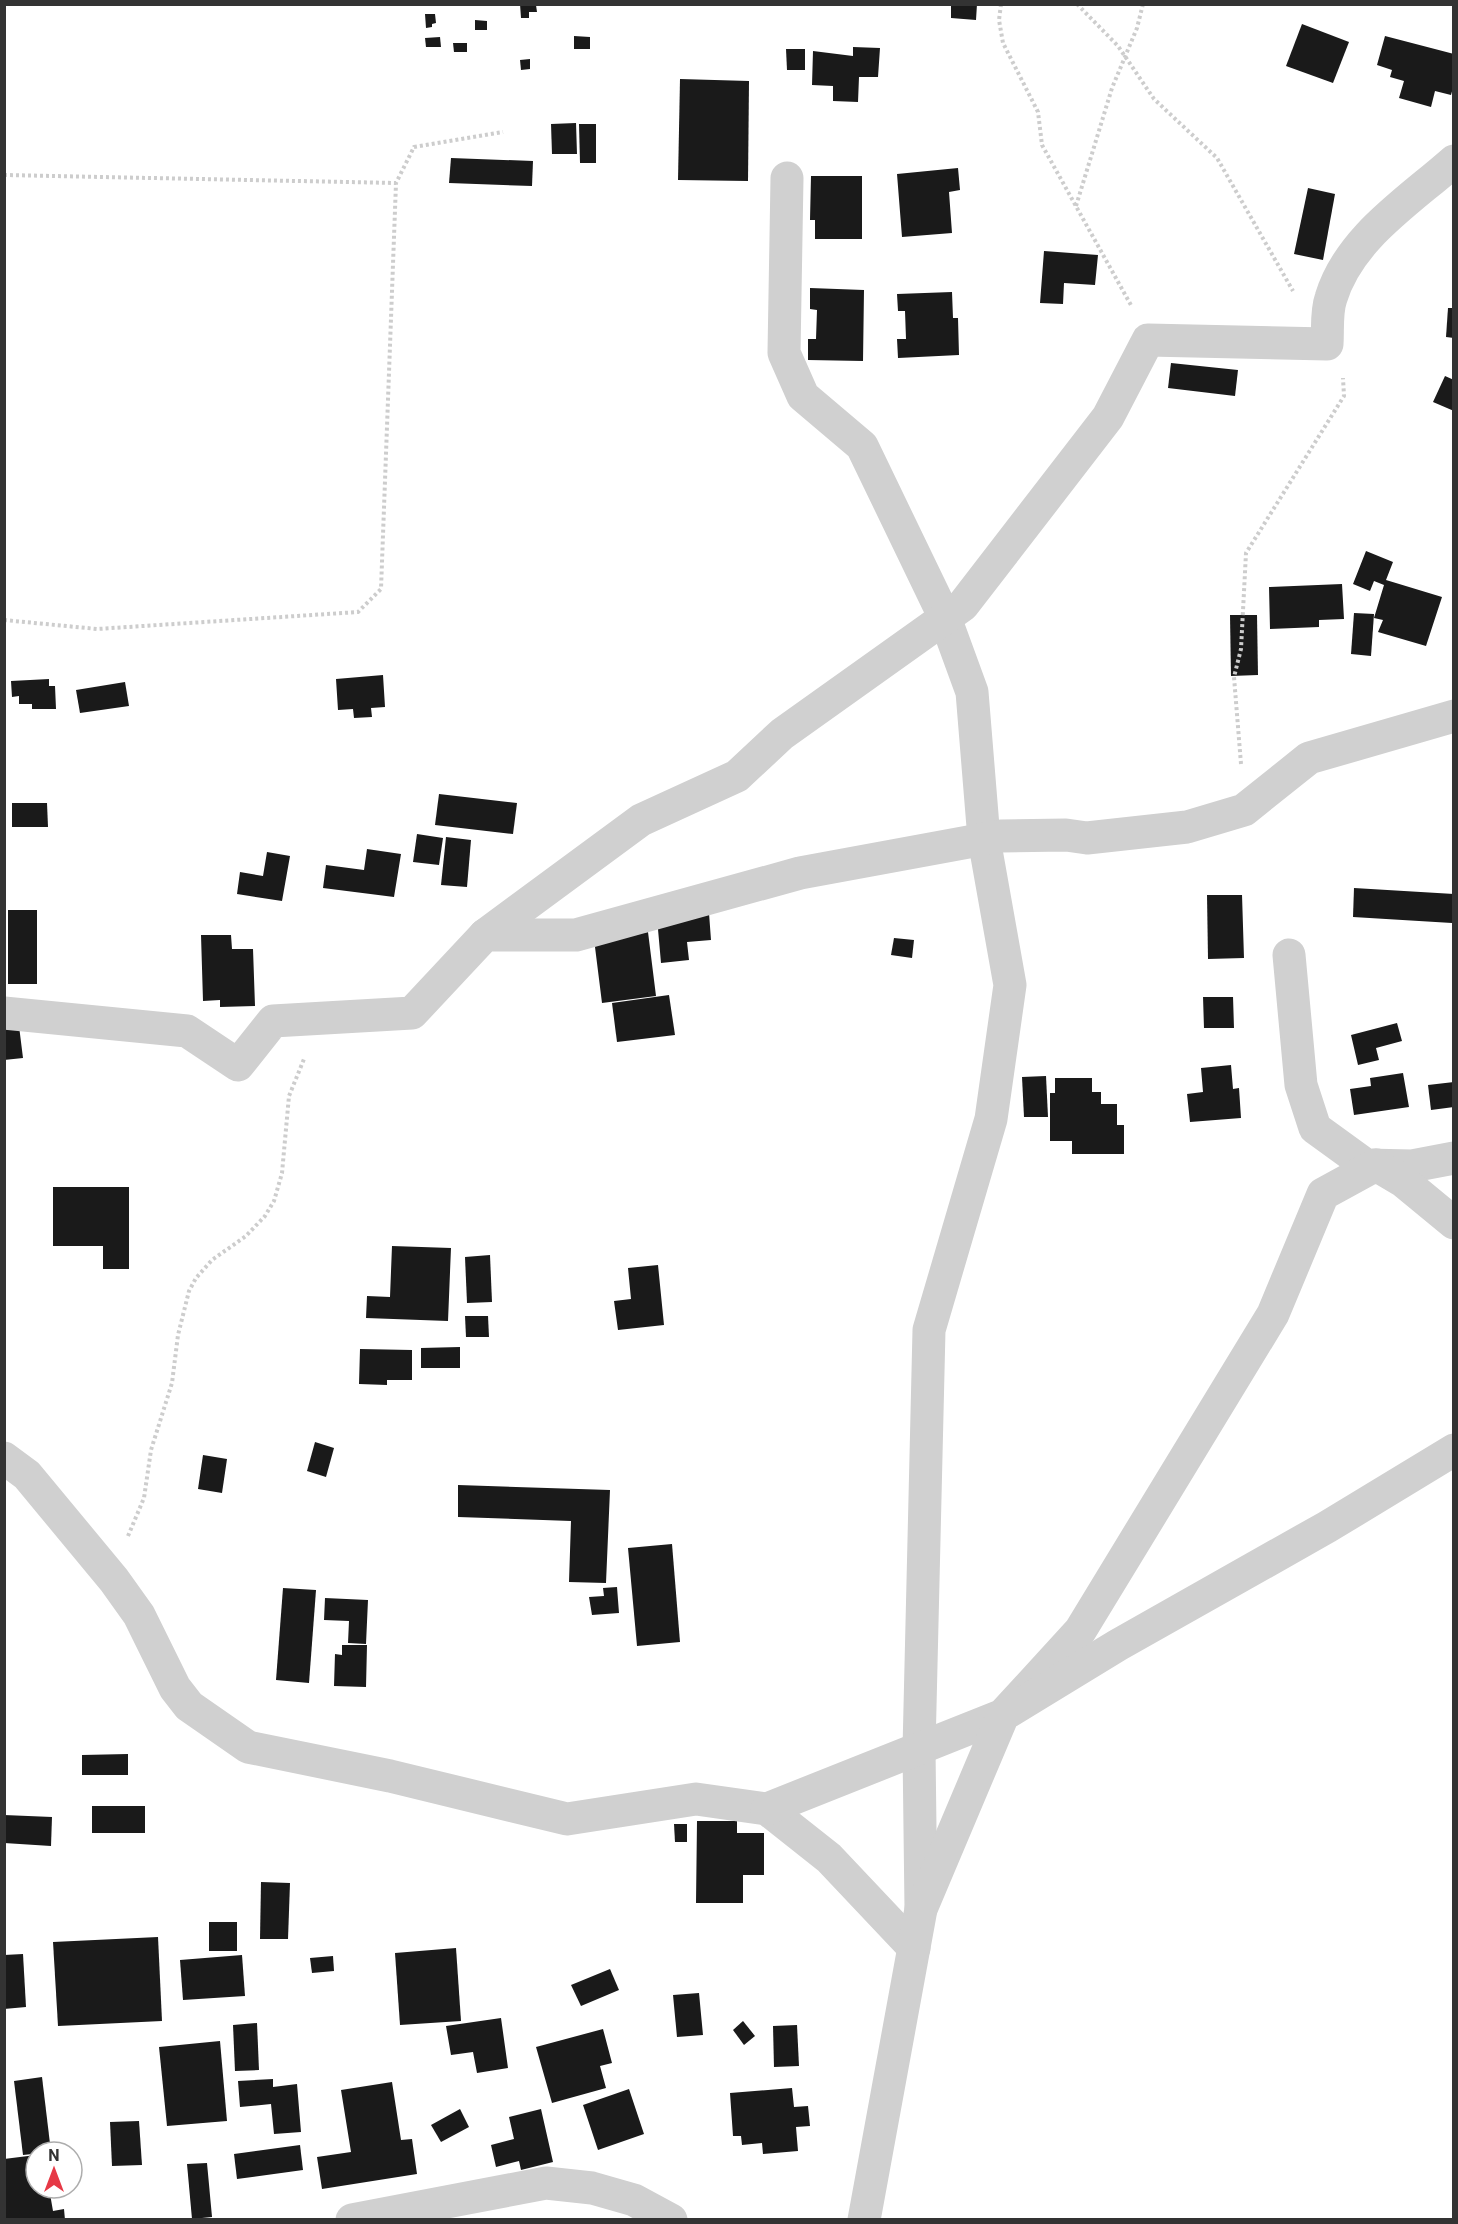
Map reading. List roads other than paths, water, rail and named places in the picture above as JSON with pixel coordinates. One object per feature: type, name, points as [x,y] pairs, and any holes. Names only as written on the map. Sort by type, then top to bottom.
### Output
[{"type":"street","points":[[4,1013],[187,1030],[238,1065],[273,1021],[412,1013],[485,935],[641,820],[737,776],[782,734],[963,605],[1108,417],[1148,340],[1327,344],[1330,300],[1342,271],[1364,240],[1454,161]]},
{"type":"street","points":[[787,178],[784,353],[803,396],[862,446],[945,618],[972,692],[984,839],[1010,985],[991,1119],[929,1330],[919,1749],[921,1909],[864,2220]]},
{"type":"street","points":[[485,935],[576,935],[800,873],[984,839],[1055,835],[1087,838],[1187,827],[1244,810],[1309,758],[1454,716]]},
{"type":"street","points":[[1290,955],[1301,1085],[1315,1128],[1366,1165],[1412,1166],[1454,1158]]},
{"type":"street","points":[[921,1909],[1003,1715],[1086,1620],[1273,1314],[1323,1194],[1376,1165]]},
{"type":"street","points":[[1376,1165],[1403,1181],[1454,1223]]},
{"type":"street","points":[[4,1458],[27,1474],[114,1580],[139,1615],[158,1658],[189,1706],[249,1747],[390,1776],[567,1819],[696,1799],[767,1809],[1003,1715],[1118,1645],[1327,1527],[1454,1450]]},
{"type":"street","points":[[767,1809],[829,1858],[914,1948]]},
{"type":"street","points":[[352,2220],[546,2183],[592,2188],[634,2200],[671,2220]]}]
